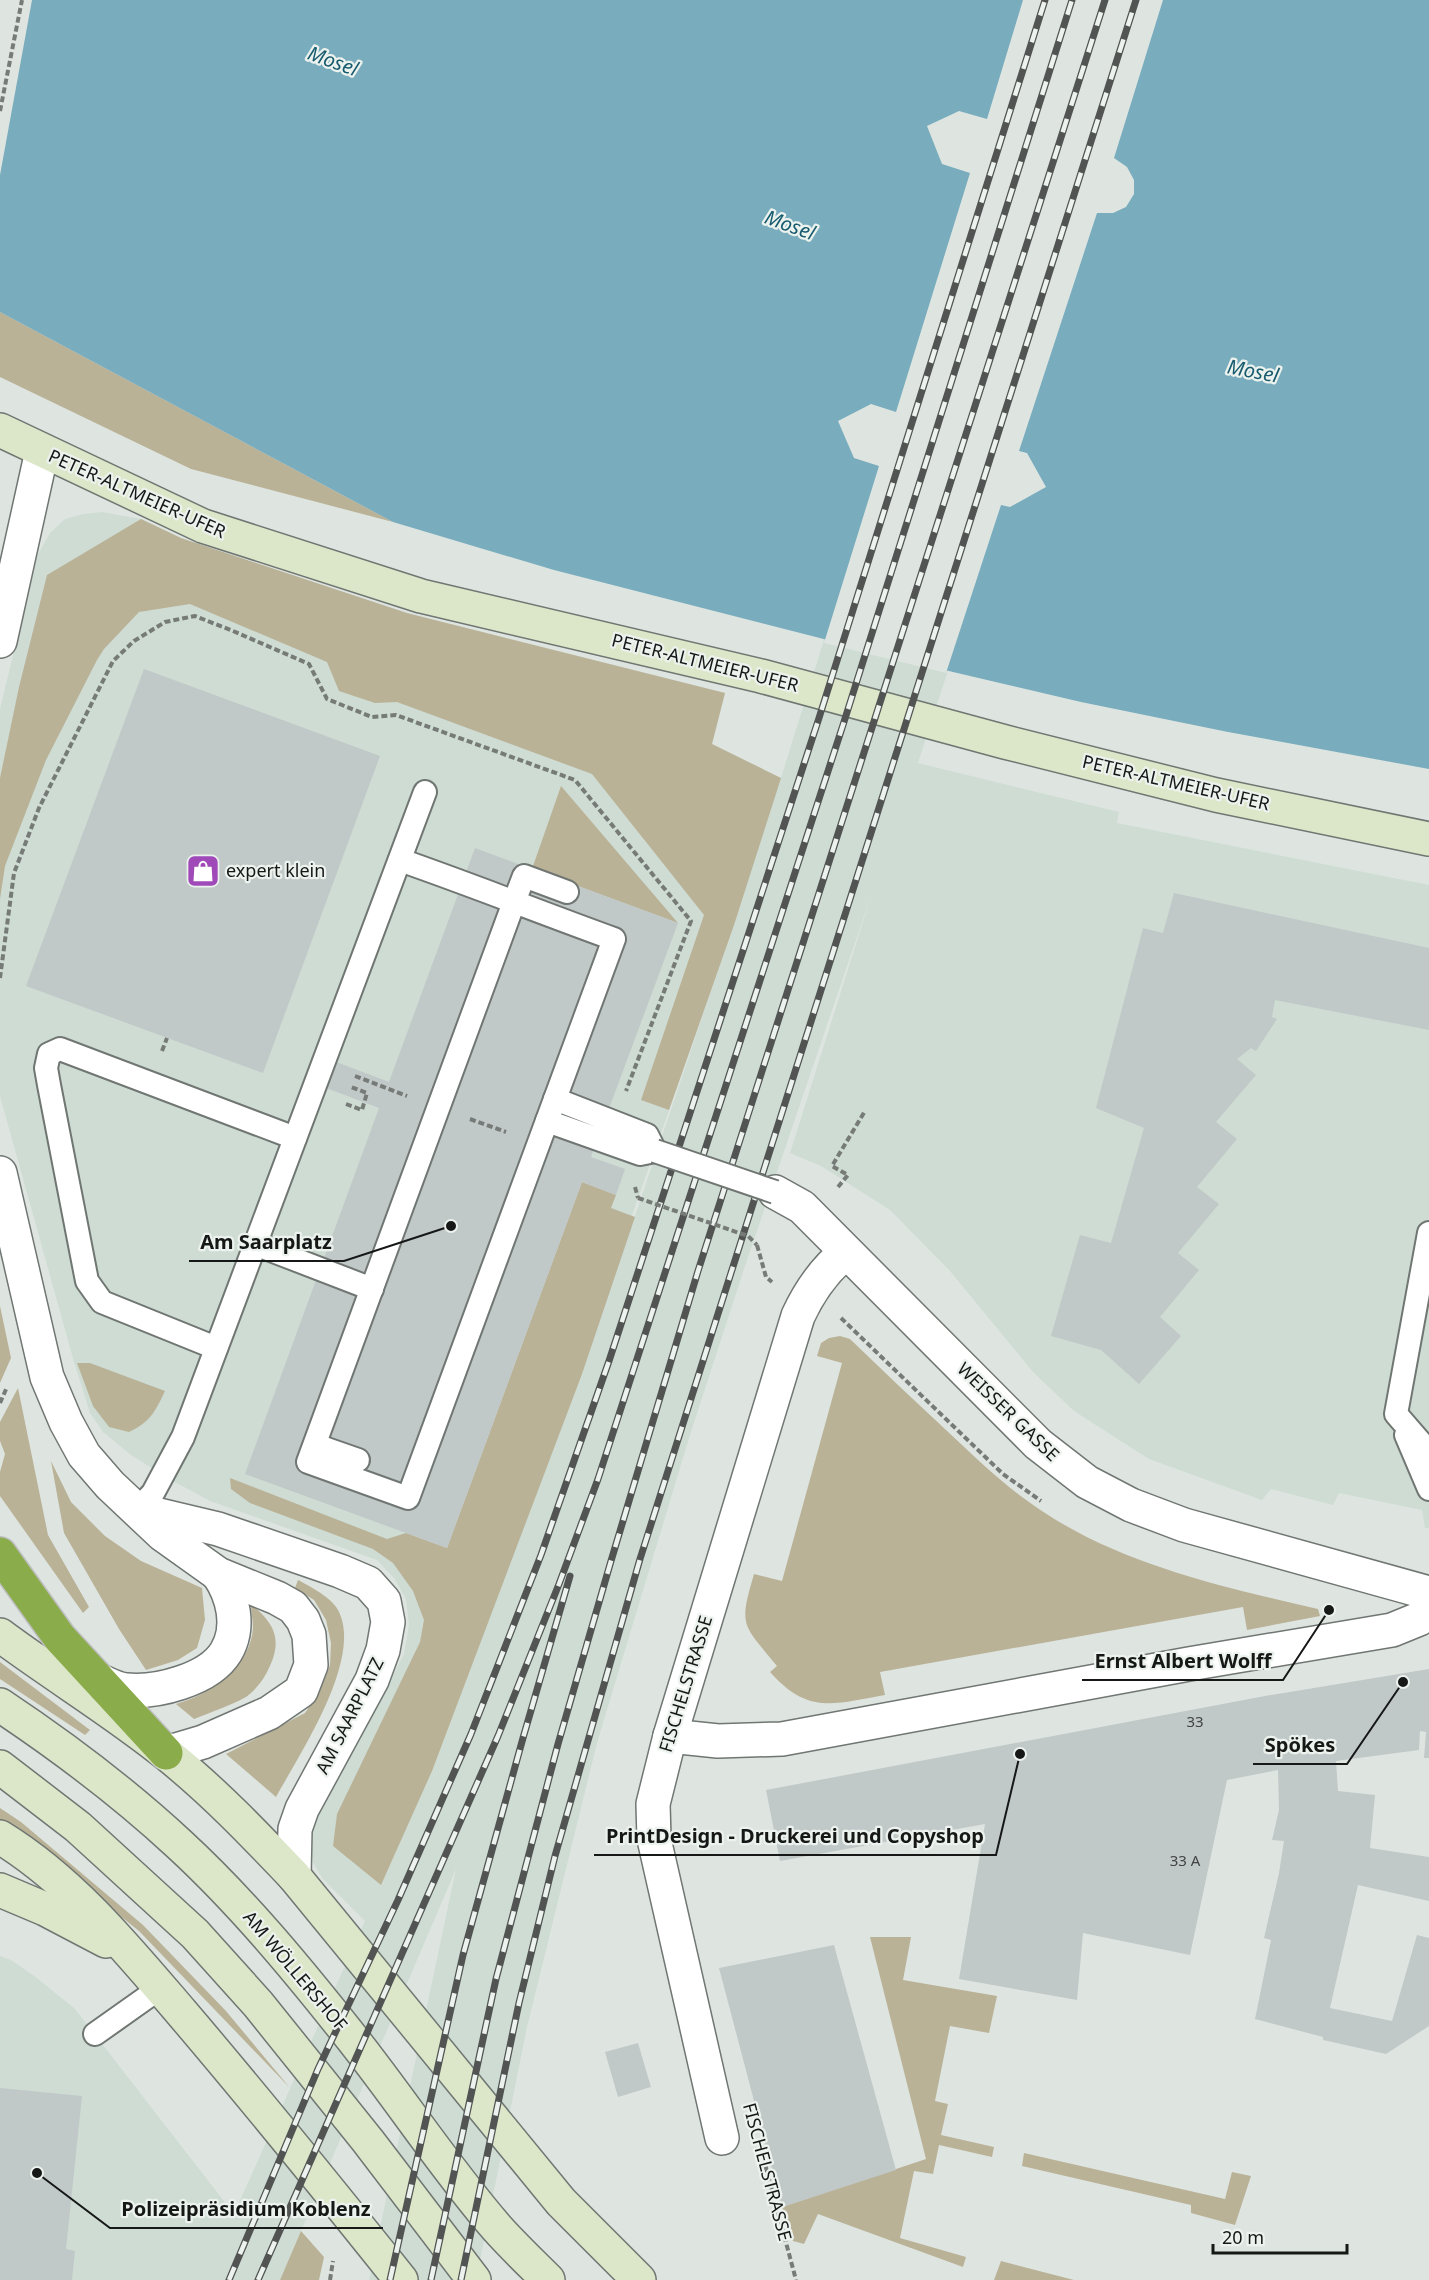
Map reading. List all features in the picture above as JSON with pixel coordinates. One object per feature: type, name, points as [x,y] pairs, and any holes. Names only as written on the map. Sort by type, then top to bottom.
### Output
[{"type":"highway","points":[[0,1554],[60,1638],[166,1753]]},
{"type":"street","name":"PETER-ALTMEIER-UFER","points":[[0,430],[202,526],[422,596],[761,676],[1005,742],[1216,795],[1429,839]]},
{"type":"street","points":[[0,641],[42,451]]},
{"type":"street","name":"AM SAARPLATZ","points":[[0,1173],[47,1377],[66,1422],[84,1455],[110,1485],[162,1534],[218,1574],[293,1607],[303,1620],[309,1635],[311,1665],[301,1691],[269,1713],[203,1742],[166,1753]]},
{"type":"street","name":"WEISSER GASSE","points":[[775,1192],[802,1208],[1038,1444],[1087,1482],[1131,1505],[1184,1525],[1429,1593]]},
{"type":"street","name":"FISCHELSTRASSE","points":[[722,2138],[654,1839],[653,1804],[670,1736],[798,1316],[818,1280],[831,1264],[846,1252]]},
{"type":"street","name":"AM SAARPLATZ","points":[[137,1510],[218,1529],[340,1571],[368,1583],[384,1601],[388,1622],[383,1650],[372,1680],[302,1809],[296,1829],[294,1876]]},
{"type":"street","points":[[96,1679],[124,1690],[147,1690],[187,1680],[214,1664],[226,1653],[234,1622],[228,1589],[218,1574]]},
{"type":"street","points":[[670,1736],[718,1741],[782,1739],[1189,1664],[1392,1630],[1419,1619],[1429,1610]]},
{"type":"street","points":[[0,1635],[166,1753],[206,1787],[294,1876],[561,2202],[639,2280]]},
{"type":"street","name":"AM WÖLLERSHOF","points":[[0,1705],[47,1736],[127,1797],[223,1888],[263,1931],[351,2037],[498,2229],[548,2280]]},
{"type":"street","points":[[0,1767],[78,1827],[195,1934],[272,2022],[368,2141],[474,2280]]},
{"type":"street","points":[[0,1837],[59,1881],[129,1953],[235,2074],[401,2280]]},
{"type":"street","points":[[0,1890],[45,1909],[129,1953]]},
{"type":"lane","points":[[137,1510],[153,1492],[183,1437],[425,792]]},
{"type":"lane","points":[[400,860],[463,882],[514,902],[614,939],[408,1498],[308,1462],[315,1445],[514,902],[524,876],[567,892]]},
{"type":"lane","points":[[216,1348],[102,1302],[87,1281],[46,1068],[49,1054],[60,1049],[295,1138]]},
{"type":"lane","points":[[555,1100],[647,1135],[655,1151]]},
{"type":"lane","points":[[547,1121],[640,1154],[655,1151],[775,1192]]},
{"type":"lane","points":[[1429,1233],[1396,1413],[1429,1489]]},
{"type":"lane","points":[[255,1244],[372,1289]]},
{"type":"lane","points":[[1396,1413],[1429,1452]]},
{"type":"lane","points":[[315,1445],[358,1460]]},
{"type":"lane","points":[[95,2034],[160,1988]]},
{"type":"path","points":[[0,111],[21,0]]},
{"type":"path","points":[[0,978],[14,873],[39,808],[113,661],[134,642],[165,622],[195,616],[233,630],[309,664],[327,699],[372,717],[396,715],[575,780],[691,921],[620,1108],[622,1114],[629,1118],[634,1130]]},
{"type":"path","points":[[439,1107],[538,1144]]},
{"type":"path","points":[[838,1186],[848,1175],[832,1166],[865,1111]]},
{"type":"path","points":[[638,1198],[748,1236],[757,1245]]},
{"type":"path","points":[[0,1403],[9,1383]]},
{"type":"path","name":"FISCHELSTRASSE","points":[[759,2140],[796,2280]]},
{"type":"shaded area","points":[[1023,0],[1100,203],[918,763],[1119,812],[1117,823],[1429,885],[1429,1528],[1425,1528],[1422,1510],[1339,1493],[1333,1505],[1271,1489],[1262,1500],[1149,1459],[1074,1411],[1033,1372],[950,1271],[890,1210],[821,1166],[790,1153],[872,893],[689,1438],[597,1743],[527,2027],[476,2280],[369,2280],[456,1869],[280,2280],[0,2280],[0,1956],[11,1960],[37,1978],[75,2009],[234,2214],[365,1921],[322,1878],[313,1862],[308,1831],[404,1654],[409,1625],[406,1599],[394,1578],[377,1560],[210,1501],[131,1455],[103,1432],[90,1413],[0,1096],[0,709],[37,556],[50,533],[65,519],[102,512],[141,519],[181,538],[407,613],[725,693],[712,744],[781,778]],"holes":[[[706,1006],[635,1216],[632,1215]]]},
{"type":"shaded area","points":[[0,312],[393,522],[191,469],[0,377]]},
{"type":"shaded area","points":[[141,519],[181,538],[407,613],[725,693],[712,744],[781,778],[734,925],[669,1110],[641,1100],[704,915],[592,774],[397,702],[375,703],[339,691],[327,662],[190,604],[139,612],[104,649],[46,760],[5,866],[0,899],[0,778],[19,687],[47,575]]},
{"type":"shaded area","points":[[561,786],[678,923],[532,869]]},
{"type":"shaded area","points":[[582,1182],[616,1195],[611,1208],[635,1217],[582,1374],[432,1771],[381,1885],[333,1846],[337,1814],[420,1642],[424,1620],[413,1591],[393,1563],[373,1549],[250,1503],[231,1489],[230,1478],[387,1539],[406,1533],[447,1548]]},
{"type":"shaded area","points":[[0,1306],[11,1358],[0,1383]]},
{"type":"shaded area","points":[[840,1336],[850,1339],[997,1477],[1061,1523],[1131,1557],[1205,1581],[1318,1609],[1320,1616],[1247,1630],[1243,1607],[880,1672],[885,1695],[823,1703],[810,1701],[797,1695],[770,1672],[777,1666],[751,1633],[745,1616],[746,1605],[754,1574],[782,1581],[842,1363],[817,1356],[821,1343],[829,1338]]},
{"type":"shaded area","points":[[77,1363],[90,1363],[165,1391],[151,1416],[136,1428],[129,1432],[109,1427],[93,1406]]},
{"type":"shaded area","points":[[18,1388],[48,1535],[89,1607],[83,1613],[0,1496],[0,1472],[5,1454],[0,1441],[0,1422]]},
{"type":"shaded area","points":[[51,1461],[71,1502],[105,1536],[141,1561],[202,1588],[205,1620],[197,1648],[178,1660],[146,1670],[119,1629],[64,1533]]},
{"type":"shaded area","points":[[298,1580],[315,1589],[335,1605],[344,1630],[343,1653],[326,1705],[276,1797],[226,1754],[305,1713],[318,1694],[330,1665],[331,1643],[326,1620],[314,1600],[295,1588]]},
{"type":"shaded area","points":[[251,1604],[270,1625],[276,1640],[273,1658],[267,1672],[256,1688],[246,1697],[194,1719],[176,1704],[202,1694],[214,1686],[226,1677],[245,1655],[253,1628]]},
{"type":"shaded area","points":[[0,1662],[90,1730],[85,1735],[0,1679]]},
{"type":"shaded area","points":[[0,1808],[21,1822],[143,1925],[226,2011],[290,2088],[139,1931],[0,1820]]},
{"type":"shaded area","points":[[870,1937],[911,1937],[903,1980],[997,1996],[989,2033],[950,2026],[935,2101],[948,2104],[941,2135],[994,2147],[992,2157],[939,2145],[933,2174],[914,2171],[900,2238],[966,2257],[963,2267],[818,2214],[804,2244],[793,2241],[782,2207],[926,2159]]},
{"type":"shaded area","points":[[1024,2153],[1225,2199],[1232,2172],[1251,2176],[1235,2225],[1191,2213],[1191,2205],[1022,2166]]},
{"type":"shaded area","points":[[301,2231],[324,2257],[319,2280],[280,2280]]},
{"type":"shaded area","points":[[1001,2261],[1074,2280],[994,2280]]},
{"type":"water","name":"Mosel","points":[[0,0],[1429,0],[1429,769],[1228,732],[1081,702],[953,672],[554,570],[393,522],[0,312]]},
{"type":"pier","points":[[0,0],[32,0],[0,175]]},
{"type":"pier","points":[[1023,0],[1163,0],[1114,158],[1127,167],[1134,180],[1134,194],[1126,207],[1113,213],[1097,213],[1019,451],[1027,453],[1046,487],[1010,507],[1001,505],[946,673],[824,643],[879,466],[854,458],[838,421],[871,404],[896,412],[970,173],[942,164],[927,126],[959,111],[987,119]]},
{"type":"building","name":"expert klein","points":[[144,669],[380,756],[263,1073],[26,986]]},
{"type":"building","points":[[475,848],[678,923],[591,1157],[625,1169],[616,1195],[582,1182],[447,1548],[245,1474],[379,1108],[321,1086],[331,1060],[389,1082]]},
{"type":"building","points":[[1174,893],[1429,948],[1429,1030],[1275,1000],[1272,1017],[1277,1019],[1256,1051],[1251,1048],[1237,1059],[1256,1075],[1216,1122],[1237,1139],[1197,1187],[1219,1204],[1178,1253],[1199,1270],[1160,1317],[1181,1336],[1139,1384],[1101,1350],[1051,1336],[1080,1235],[1111,1243],[1144,1128],[1096,1108],[1143,928],[1163,933]]},
{"type":"building","points":[[1429,1669],[1429,1758],[1424,1758],[1426,1732],[1420,1731],[1419,1750],[1336,1761],[1338,1791],[1375,1795],[1370,1848],[1429,1857],[1429,1901],[1358,1885],[1330,2008],[1392,2021],[1417,1935],[1429,1938],[1429,2026],[1386,2054],[1323,2040],[1323,2037],[1255,2019],[1271,1940],[1264,1938],[1284,1841],[1272,1840],[1279,1810],[1278,1770],[1227,1780],[1190,1955],[1083,1933],[1077,2000],[959,1979],[985,1824],[780,1861],[766,1790],[1265,1696]]},
{"type":"building","points":[[834,1945],[896,2170],[782,2207],[719,1968]]},
{"type":"building","points":[[638,2043],[651,2087],[618,2097],[605,2052]]},
{"type":"building","points":[[0,2088],[82,2096],[66,2249],[75,2251],[72,2280],[0,2280]]},
{"type":"railway","points":[[229,2280],[318,2069],[398,1900],[471,1734],[541,1555],[609,1361],[819,718],[1045,0]]},
{"type":"railway","points":[[258,2280],[498,1736],[598,1479],[843,725],[1072,0]]},
{"type":"railway","points":[[431,2280],[496,1979],[558,1744],[611,1561],[698,1271],[1105,0]]},
{"type":"railway","points":[[461,2280],[519,2003],[555,1856],[640,1559],[1136,0]]},
{"type":"railway","points":[[390,2280],[463,1955],[570,1576]]},
{"type":"place","name":"expert klein","points":[[203,871]]},
{"type":"place","name":"Am Saarplatz","points":[[451,1226]]},
{"type":"place","name":"Ernst Albert Wolff","points":[[1329,1610]]},
{"type":"place","name":"Spökes","points":[[1403,1682]]},
{"type":"place","name":"PrintDesign - Druckerei und Copyshop","points":[[1020,1754]]},
{"type":"place","name":"Polizeipräsidium Koblenz","points":[[37,2173]]}]
